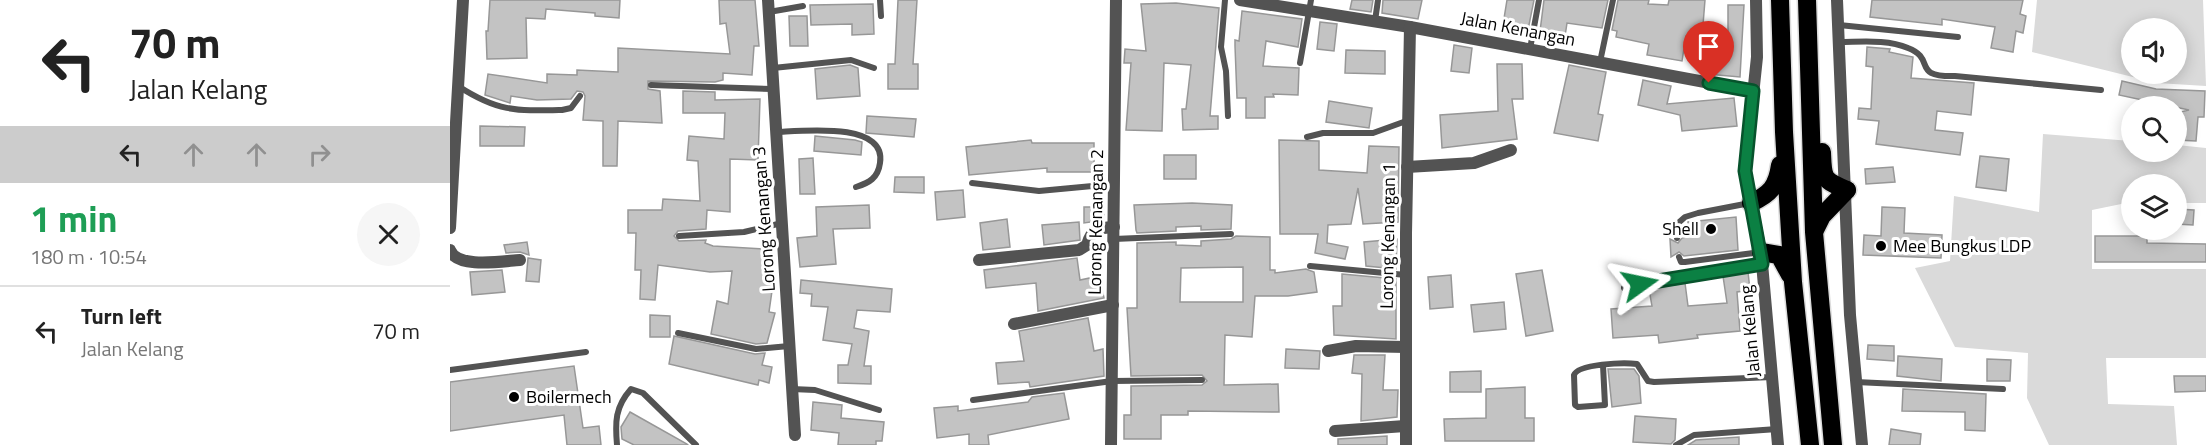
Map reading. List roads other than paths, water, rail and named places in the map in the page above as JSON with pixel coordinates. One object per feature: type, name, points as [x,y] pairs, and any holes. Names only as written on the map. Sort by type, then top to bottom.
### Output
[{"type":"highway","points":[[1780,0],[1784,132],[1793,282],[1809,445]]},
{"type":"highway","points":[[1807,0],[1814,232],[1833,445]]},
{"type":"highway","points":[[1808,34],[1816,52],[1819,78],[1823,175],[1828,182],[1847,190],[1822,216],[1814,232]]},
{"type":"highway","points":[[1751,203],[1767,195],[1778,183],[1784,132]]},
{"type":"highway","points":[[1762,258],[1779,255],[1793,282]]},
{"type":"street","points":[[450,228],[463,0]]},
{"type":"street","name":"Lorong Kenangan 2","points":[[1111,445],[1116,0]]},
{"type":"street","name":"Jalan Kenangan","points":[[1240,0],[1310,6],[1375,21],[1753,91]]},
{"type":"street","name":"Jalan Kelang","points":[[1756,0],[1757,57],[1745,161],[1762,258],[1778,445]]},
{"type":"street","points":[[1837,0],[1856,382],[1862,445]]},
{"type":"street","name":"Lorong Kenangan 3","points":[[769,6],[795,435]]},
{"type":"street","name":"Lorong Kenangan 1","points":[[1406,445],[1410,27]]},
{"type":"street","points":[[1407,167],[1474,163],[1511,150]]},
{"type":"street","points":[[979,260],[1079,250],[1085,248],[1090,235],[1096,229],[1114,233]]},
{"type":"street","points":[[450,250],[459,260],[520,261]]},
{"type":"street","points":[[1014,324],[1113,306]]},
{"type":"street","points":[[1328,351],[1356,346],[1406,347]]},
{"type":"street","points":[[1335,430],[1405,426]]},
{"type":"lane","points":[[880,0],[881,16]]},
{"type":"lane","points":[[1225,0],[1221,46],[1226,71],[1228,117]]},
{"type":"lane","points":[[1375,21],[1378,0]]},
{"type":"lane","points":[[1530,49],[1539,0]]},
{"type":"lane","points":[[1600,62],[1613,0]]},
{"type":"lane","points":[[769,6],[803,6]]},
{"type":"lane","points":[[1300,63],[1310,6]]},
{"type":"lane","points":[[1838,25],[1958,37]]},
{"type":"lane","points":[[1839,42],[1874,42],[1909,48],[1922,56],[1929,73],[1934,76],[2101,90]]},
{"type":"lane","points":[[773,68],[806,66],[834,60],[851,60],[874,68]]},
{"type":"lane","points":[[651,85],[774,90]]},
{"type":"lane","points":[[458,86],[482,102],[500,108],[562,110],[571,108],[580,96]]},
{"type":"lane","points":[[1307,137],[1323,133],[1373,133],[1409,120]]},
{"type":"lane","points":[[777,132],[844,131],[876,144],[881,152],[878,174],[872,180],[856,188]]},
{"type":"lane","points":[[972,183],[1039,191],[1114,184]]},
{"type":"lane","points":[[1677,238],[1676,225],[1685,217],[1751,203]]},
{"type":"lane","points":[[679,236],[744,232],[783,223]]},
{"type":"lane","points":[[1114,233],[1231,234]]},
{"type":"lane","points":[[1679,256],[1681,262],[1762,258]]},
{"type":"lane","points":[[1624,288],[1762,258]]},
{"type":"lane","points":[[1310,266],[1406,275]]},
{"type":"lane","points":[[678,333],[756,349],[790,346]]},
{"type":"lane","points":[[450,370],[586,352]]},
{"type":"lane","points":[[1603,365],[1605,405],[1578,407],[1575,405],[1575,370],[1603,365],[1637,364],[1648,381],[1654,382],[1772,377]]},
{"type":"lane","points":[[973,400],[1112,381],[1202,380]]},
{"type":"lane","points":[[1856,382],[2003,389]]},
{"type":"lane","points":[[617,445],[615,418],[622,399],[631,388],[644,393],[696,445]]},
{"type":"lane","points":[[792,389],[815,390],[879,410]]},
{"type":"lane","points":[[1676,445],[1694,435],[1777,429]]},
{"type":"place","name":"Shell","points":[[1711,229]]},
{"type":"place","name":"Mee Bungkus LDP","points":[[1881,246]]},
{"type":"place","name":"Boilermech","points":[[514,397]]}]
